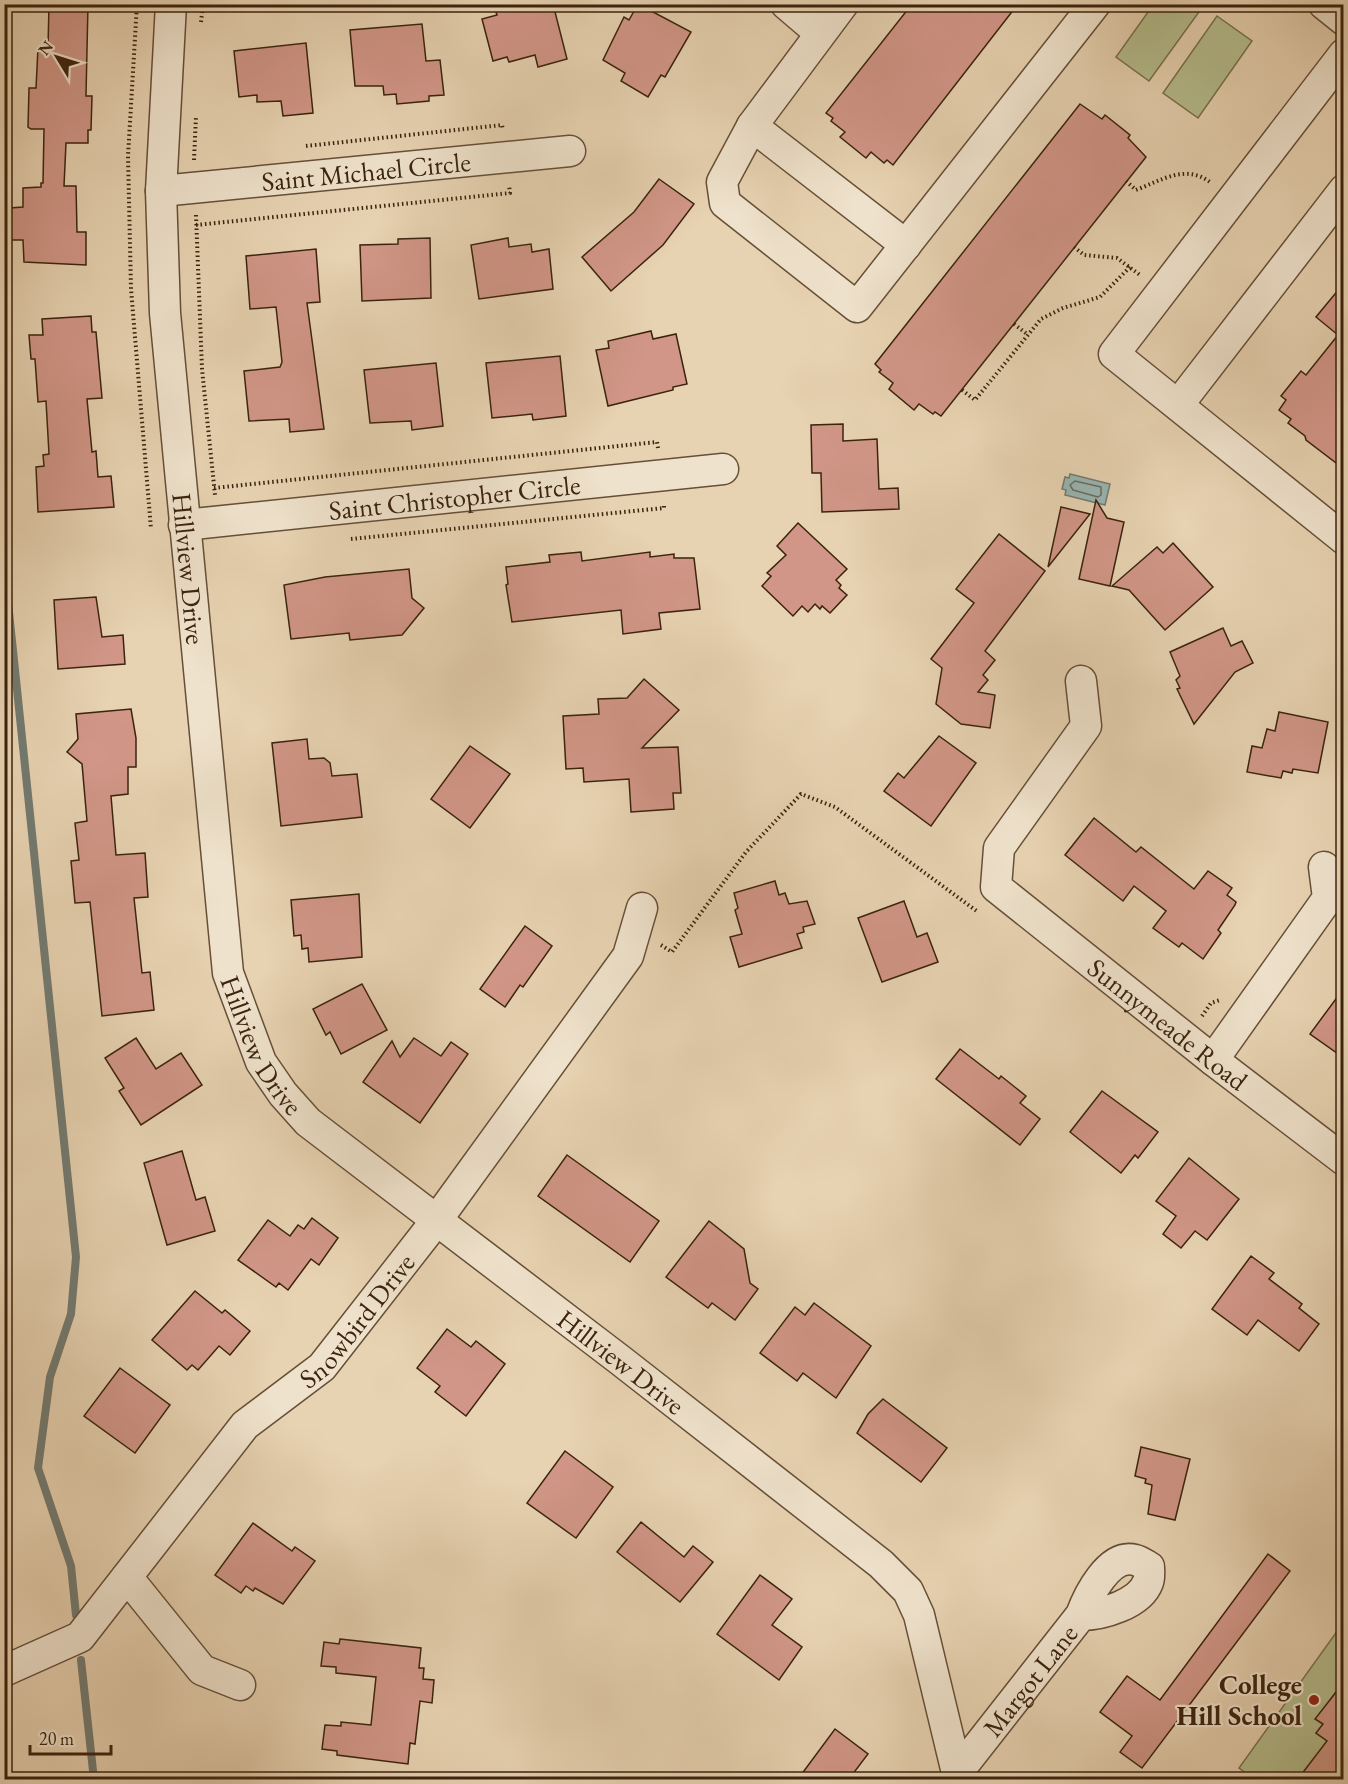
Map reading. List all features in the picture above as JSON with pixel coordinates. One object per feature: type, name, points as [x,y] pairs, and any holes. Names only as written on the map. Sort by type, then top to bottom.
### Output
[{"type":"street","name":"Hillview Drive","points":[[171,4],[161,191],[165,313],[228,973],[261,1062],[282,1094],[308,1122],[696,1418],[881,1564],[908,1591],[919,1615],[959,1776]]},
{"type":"street","points":[[786,4],[820,33]]},
{"type":"street","points":[[843,4],[752,126],[722,182],[725,203],[857,307],[1095,4]]},
{"type":"street","points":[[1324,4],[1344,20]]},
{"type":"street","points":[[1344,54],[1114,354],[1344,539]]},
{"type":"street","points":[[752,126],[906,246]]},
{"type":"street","name":"Saint Michael Circle","points":[[161,191],[570,152]]},
{"type":"street","points":[[1178,405],[1344,190]]},
{"type":"street","name":"Saint Christopher Circle","points":[[184,525],[723,469]]},
{"type":"street","points":[[996,886],[999,848],[1086,726],[1081,681]]},
{"type":"street","points":[[1213,1060],[1328,898],[1324,867]]},
{"type":"street","name":"Sunnymeade Road","points":[[996,886],[1213,1060],[1344,1160]]},
{"type":"street","name":"Snowbird Drive","points":[[4,1671],[80,1637],[245,1425],[322,1367],[436,1221],[628,956],[642,908]]},
{"type":"street","points":[[127,1577],[201,1670],[240,1685]]},
{"type":"street","name":"Margot Lane","points":[[959,1776],[1081,1615]]},
{"type":"path","points":[[201,26],[202,4]]},
{"type":"path","points":[[196,113],[195,187],[202,369],[219,520]]},
{"type":"path","points":[[1126,181],[1136,190],[1186,172],[1199,175],[1233,199]]},
{"type":"path","points":[[1074,247],[1084,255],[1117,258],[1162,292]]},
{"type":"path","points":[[962,390],[975,400],[1041,319],[1062,309],[1100,297],[1130,267]]},
{"type":"path","points":[[1014,324],[1027,334]]},
{"type":"path","points":[[214,488],[657,442]]},
{"type":"path","points":[[350,539],[664,507]]},
{"type":"path","points":[[628,956],[658,943],[672,952],[746,852],[801,794],[835,807],[980,913],[996,886]]},
{"type":"green space","points":[[1153,5],[1204,5],[1149,81],[1116,57]]},
{"type":"green space","points":[[1217,16],[1252,41],[1198,118],[1163,93]]},
{"type":"green space","name":"College Hill School","points":[[1343,1623],[1343,1682],[1316,1719],[1323,1724],[1316,1733],[1327,1741],[1298,1779],[1254,1779],[1239,1768]]},
{"type":"water","points":[[1070,474],[1110,484],[1105,505],[1065,495],[1066,490],[1062,489],[1065,477],[1069,478]]},
{"type":"building","points":[[49,4],[88,4],[86,96],[92,96],[91,130],[88,130],[88,143],[66,143],[64,186],[76,186],[77,232],[86,232],[86,265],[24,262],[23,240],[11,240],[10,208],[23,207],[23,188],[41,187],[43,183],[44,129],[28,127],[29,88],[36,88],[38,48],[48,48]]},
{"type":"building","points":[[513,4],[553,4],[567,59],[538,67],[535,55],[509,62],[507,57],[493,61],[482,19],[497,15],[495,9]]},
{"type":"building","points":[[638,4],[691,32],[665,77],[661,75],[648,97],[621,81],[625,73],[603,60],[624,17],[629,20]]},
{"type":"building","points":[[912,4],[1018,4],[893,165],[887,160],[884,163],[871,152],[866,158],[840,137],[845,132],[831,121],[833,118],[826,113]]},
{"type":"building","points":[[422,24],[426,61],[440,60],[444,95],[429,96],[429,101],[397,104],[396,94],[384,95],[383,86],[355,86],[350,30]]},
{"type":"building","points":[[306,43],[313,113],[283,116],[281,101],[257,102],[257,95],[239,97],[234,51]]},
{"type":"building","points":[[1080,104],[1102,119],[1105,115],[1130,135],[1128,138],[1146,157],[941,416],[935,412],[933,414],[919,404],[914,410],[889,389],[893,383],[879,372],[881,370],[875,364]]},
{"type":"building","points":[[659,179],[694,204],[663,245],[611,291],[582,257],[634,212]]},
{"type":"building","points":[[430,238],[431,298],[362,301],[360,245],[398,244],[398,239]]},
{"type":"building","points":[[508,238],[509,247],[531,244],[532,252],[549,249],[553,289],[479,299],[471,245]]},
{"type":"building","points":[[316,249],[320,302],[307,303],[324,429],[290,432],[289,419],[249,421],[244,371],[280,367],[282,362],[276,307],[250,309],[246,256]]},
{"type":"building","points":[[1344,283],[1344,469],[1306,440],[1305,436],[1288,423],[1291,419],[1279,410],[1286,400],[1281,396],[1301,371],[1306,375],[1338,335],[1316,317]]},
{"type":"building","points":[[91,316],[92,332],[96,332],[102,398],[87,399],[92,452],[96,451],[98,477],[111,476],[114,507],[38,512],[36,467],[44,466],[43,455],[49,454],[46,401],[38,402],[35,359],[31,359],[29,335],[43,335],[42,319]]},
{"type":"building","points":[[651,331],[653,339],[676,334],[687,384],[673,387],[673,390],[608,406],[596,350],[609,348],[608,341]]},
{"type":"building","points":[[560,356],[566,416],[533,420],[532,414],[492,418],[486,363]]},
{"type":"building","points":[[436,363],[443,426],[412,430],[411,421],[370,423],[364,370]]},
{"type":"building","points":[[843,424],[843,441],[877,439],[879,489],[898,488],[899,509],[822,512],[821,473],[812,473],[811,425]]},
{"type":"building","points":[[1096,500],[1107,518],[1124,522],[1110,586],[1079,579]]},
{"type":"building","points":[[1061,507],[1090,514],[1048,567]]},
{"type":"building","points":[[798,523],[847,569],[836,580],[841,585],[839,588],[847,595],[830,613],[822,606],[820,609],[815,604],[808,612],[802,606],[793,616],[762,586],[771,576],[767,573],[786,555],[777,546]]},
{"type":"building","points":[[999,534],[1045,571],[985,651],[995,660],[983,675],[988,680],[978,692],[995,695],[990,728],[961,724],[936,704],[942,668],[931,659],[974,603],[956,589]]},
{"type":"building","points":[[1173,543],[1213,587],[1165,630],[1129,590],[1112,586],[1157,547],[1163,553]]},
{"type":"building","points":[[581,552],[582,561],[650,552],[650,557],[674,554],[674,558],[694,558],[700,609],[659,613],[661,629],[623,634],[621,610],[512,622],[506,585],[508,584],[506,567],[550,562],[549,555]]},
{"type":"building","points":[[409,569],[412,598],[424,608],[402,635],[350,640],[349,633],[291,639],[284,585],[325,577]]},
{"type":"building","points":[[96,597],[102,637],[123,635],[125,664],[58,669],[54,600]]},
{"type":"building","points":[[1223,628],[1231,646],[1242,641],[1253,663],[1235,672],[1194,724],[1177,689],[1180,688],[1176,680],[1180,676],[1170,652]]},
{"type":"building","points":[[644,679],[679,710],[642,748],[678,747],[681,793],[673,793],[674,809],[631,812],[629,779],[584,782],[583,768],[566,769],[563,716],[599,714],[598,699],[627,698]]},
{"type":"building","points":[[131,709],[136,738],[136,767],[128,767],[128,794],[111,796],[116,855],[145,853],[148,897],[134,898],[142,973],[150,972],[154,1010],[102,1016],[90,902],[75,903],[71,861],[79,860],[75,823],[87,821],[82,764],[67,752],[78,739],[76,714]]},
{"type":"building","points":[[1279,712],[1328,722],[1318,773],[1293,769],[1292,773],[1283,771],[1281,778],[1247,772],[1252,746],[1262,748],[1267,729],[1275,731]]},
{"type":"building","points":[[939,736],[976,763],[931,826],[884,791],[898,773],[904,778]]},
{"type":"building","points":[[307,739],[309,759],[324,758],[330,763],[332,776],[357,774],[362,817],[281,826],[272,743]]},
{"type":"building","points":[[470,746],[510,774],[470,828],[431,799]]},
{"type":"building","points":[[1094,818],[1136,852],[1141,847],[1194,889],[1208,871],[1232,888],[1227,895],[1236,902],[1235,905],[1218,930],[1221,933],[1203,959],[1182,943],[1179,947],[1153,928],[1166,911],[1134,886],[1123,901],[1065,855]]},
{"type":"building","points":[[775,881],[779,895],[785,893],[789,904],[807,901],[815,924],[803,927],[804,932],[797,934],[802,948],[739,967],[730,937],[742,934],[735,910],[738,908],[734,893]]},
{"type":"building","points":[[359,894],[362,957],[309,962],[308,948],[302,949],[301,935],[294,936],[291,900]]},
{"type":"building","points":[[904,901],[917,937],[927,933],[938,962],[882,982],[858,918]]},
{"type":"building","points":[[525,926],[552,946],[523,987],[520,985],[505,1007],[480,989]]},
{"type":"building","points":[[362,984],[387,1030],[341,1054],[330,1032],[326,1035],[313,1009]]},
{"type":"building","points":[[1344,988],[1344,1058],[1310,1034]]},
{"type":"building","points":[[136,1038],[156,1069],[181,1053],[202,1085],[141,1125],[119,1091],[124,1088],[105,1058]]},
{"type":"building","points":[[414,1038],[441,1056],[451,1042],[468,1054],[420,1123],[363,1082],[392,1041],[400,1057]]},
{"type":"building","points":[[960,1049],[999,1079],[1001,1076],[1026,1096],[1020,1103],[1040,1119],[1020,1145],[936,1079]]},
{"type":"building","points":[[1102,1091],[1158,1132],[1138,1158],[1135,1155],[1121,1173],[1070,1132]]},
{"type":"building","points":[[182,1151],[196,1200],[205,1197],[215,1231],[167,1245],[144,1163]]},
{"type":"building","points":[[567,1155],[659,1221],[630,1262],[538,1196]]},
{"type":"building","points":[[1189,1158],[1239,1199],[1207,1240],[1195,1231],[1181,1248],[1163,1234],[1176,1216],[1156,1201]]},
{"type":"building","points":[[312,1218],[338,1238],[319,1265],[311,1259],[288,1290],[279,1283],[276,1287],[238,1260],[268,1220],[290,1236],[298,1225],[304,1229]]},
{"type":"building","points":[[709,1221],[744,1249],[750,1283],[758,1289],[735,1320],[712,1303],[708,1308],[666,1277]]},
{"type":"building","points":[[1251,1256],[1274,1273],[1269,1279],[1302,1304],[1299,1308],[1319,1324],[1299,1351],[1258,1320],[1247,1335],[1212,1309]]},
{"type":"building","points":[[195,1291],[222,1313],[225,1310],[250,1331],[230,1355],[219,1346],[198,1370],[192,1365],[187,1370],[152,1340]]},
{"type":"building","points":[[814,1303],[871,1346],[836,1398],[803,1373],[797,1381],[760,1353],[795,1307],[805,1315]]},
{"type":"building","points":[[447,1329],[471,1347],[476,1341],[505,1364],[466,1416],[435,1392],[440,1386],[417,1368]]},
{"type":"building","points":[[120,1368],[170,1405],[135,1453],[84,1416]]},
{"type":"building","points":[[883,1399],[947,1448],[921,1482],[857,1433],[868,1414]]},
{"type":"building","points":[[1141,1447],[1190,1459],[1175,1520],[1148,1514],[1152,1485],[1145,1483],[1146,1479],[1135,1476]]},
{"type":"building","points":[[565,1451],[613,1487],[576,1538],[527,1503]]},
{"type":"building","points":[[641,1522],[684,1557],[693,1546],[713,1562],[680,1602],[617,1552]]},
{"type":"building","points":[[253,1523],[292,1551],[295,1547],[315,1561],[283,1604],[255,1588],[253,1591],[246,1586],[241,1593],[215,1575]]},
{"type":"building","points":[[1268,1554],[1290,1571],[1142,1768],[1120,1752],[1132,1736],[1100,1712],[1127,1676],[1160,1700]]},
{"type":"building","points":[[760,1575],[792,1599],[772,1625],[802,1647],[779,1680],[717,1634]]},
{"type":"building","points":[[340,1639],[421,1648],[419,1668],[424,1668],[423,1679],[434,1680],[432,1703],[420,1701],[415,1744],[410,1743],[408,1764],[337,1755],[337,1751],[322,1749],[325,1725],[341,1726],[341,1722],[371,1725],[376,1677],[336,1673],[336,1667],[321,1666],[324,1642],[339,1644]]},
{"type":"building","points":[[1344,1682],[1344,1779],[1298,1779],[1327,1741],[1316,1733],[1323,1724],[1315,1719]]},
{"type":"building","points":[[835,1729],[868,1754],[849,1779],[798,1779]]},
{"type":"waterway","points":[[4,564],[76,1257],[71,1314],[50,1377],[38,1468],[71,1566],[76,1615]]},
{"type":"waterway","points":[[81,1660],[94,1780]]},
{"type":"place","name":"College Hill School","points":[[1314,1700]]}]
